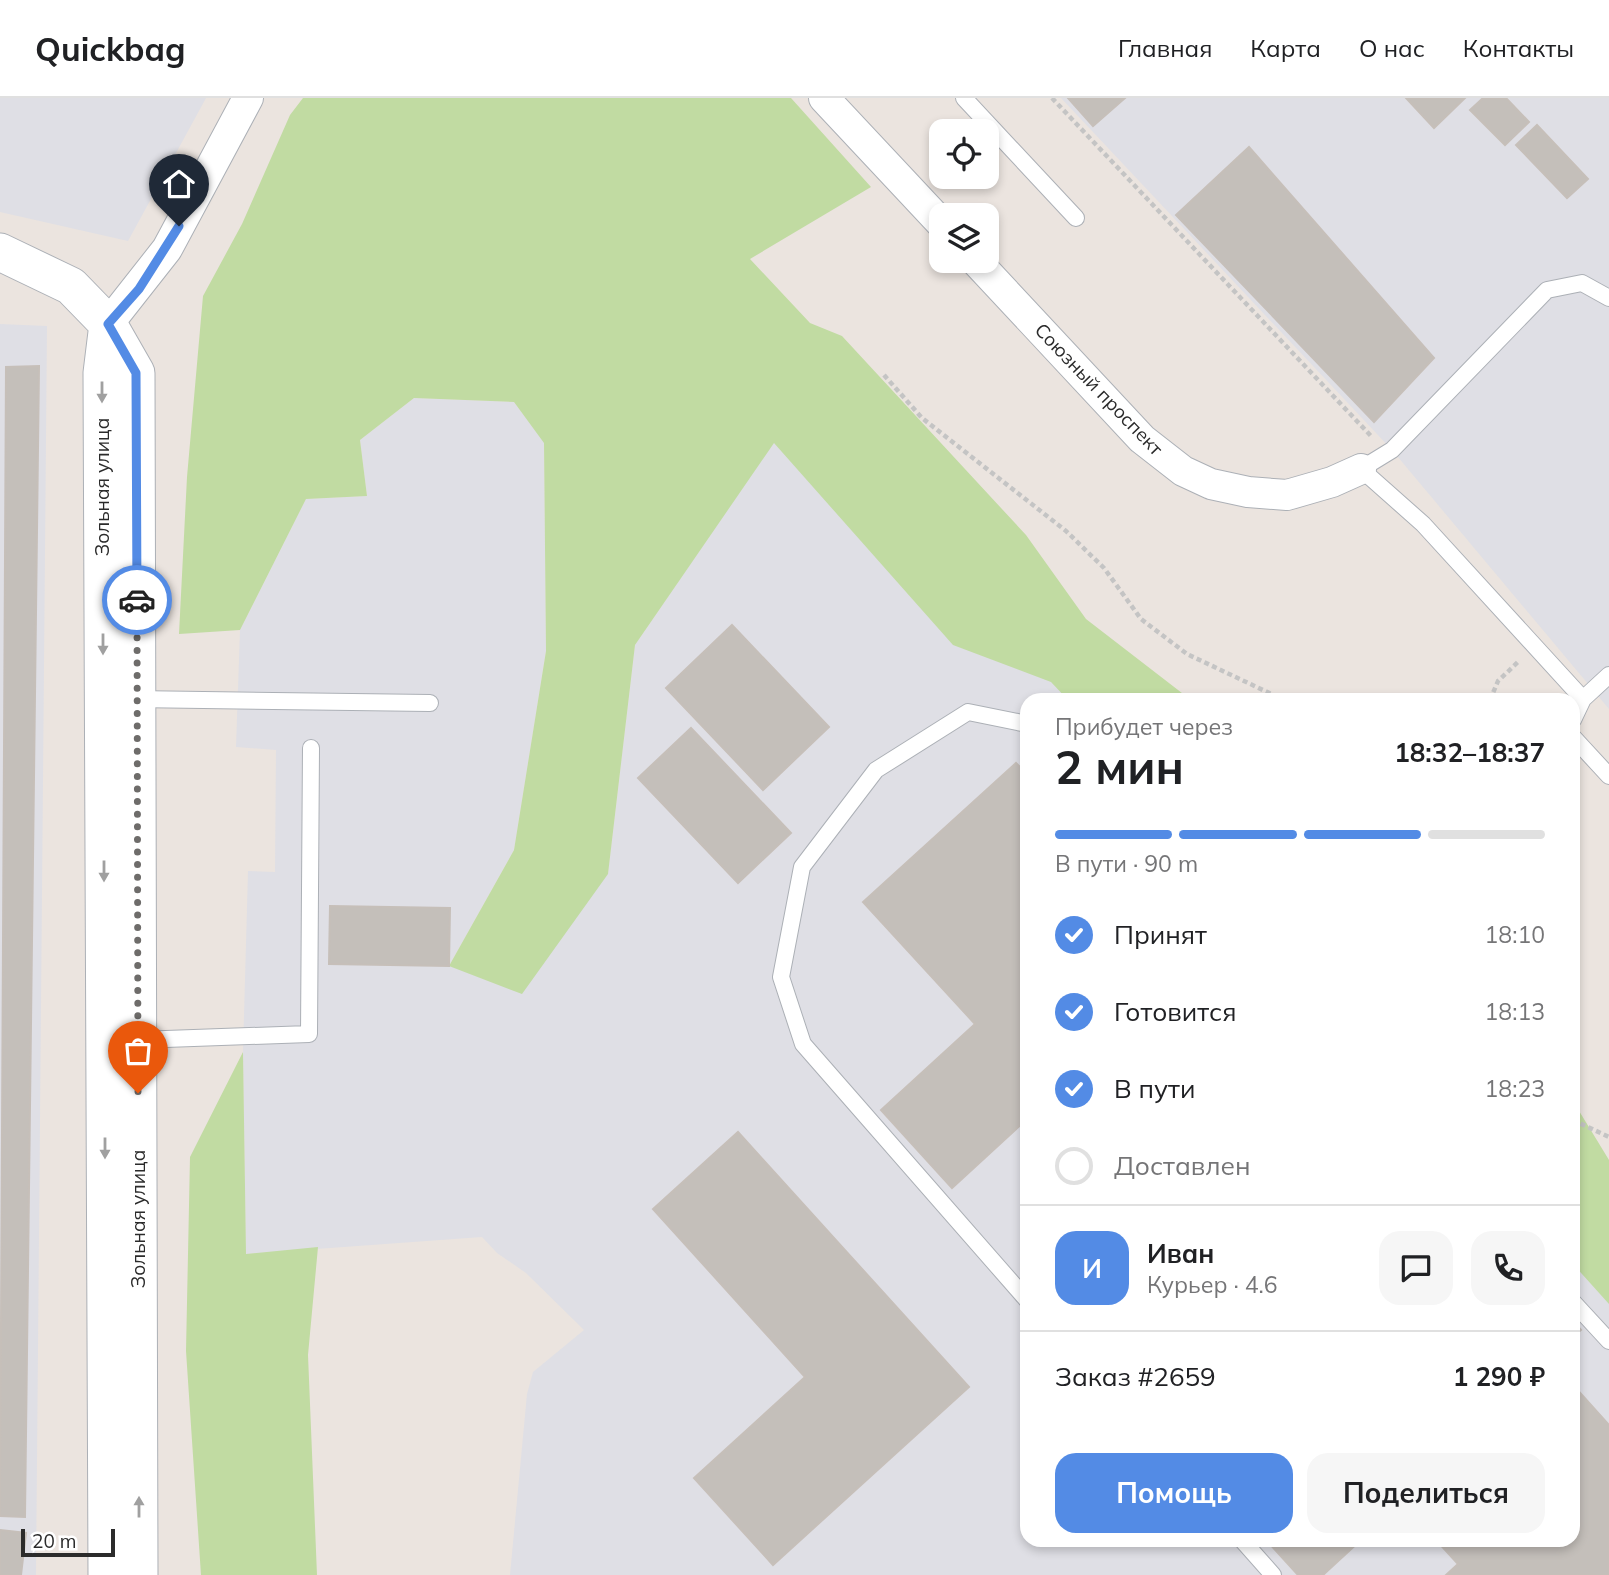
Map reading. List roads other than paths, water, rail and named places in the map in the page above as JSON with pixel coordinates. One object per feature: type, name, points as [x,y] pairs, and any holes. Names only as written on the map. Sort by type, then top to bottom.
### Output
[{"type":"street","points":[[108,324],[167,249],[248,98]]},
{"type":"street","points":[[824,98],[929,210]]},
{"type":"street","name":"Зольная улица","points":[[0,252],[71,286],[108,324],[136,373],[120,699],[107,1575]]},
{"type":"street","name":"Союзный проспект","points":[[987,273],[1142,439],[1184,471],[1211,484],[1248,492],[1287,495],[1332,482],[1373,461]]},
{"type":"street","name":"Зольная улица","points":[[120,699],[138,1040],[139,1575]]},
{"type":"lane","points":[[964,98],[1076,218]]},
{"type":"lane","points":[[1577,693],[1423,524],[1373,461],[1392,450],[1547,290],[1582,283],[1609,298]]},
{"type":"lane","points":[[1580,705],[1609,674]]},
{"type":"lane","points":[[1580,696],[1583,699]]},
{"type":"lane","points":[[120,699],[430,703]]},
{"type":"lane","points":[[1020,723],[968,712],[876,770],[802,867],[781,977],[803,1044],[1020,1292]]},
{"type":"lane","points":[[1580,745],[1609,776]]},
{"type":"lane","points":[[138,1040],[309,1034],[311,748]]},
{"type":"lane","points":[[1580,1310],[1609,1341]]},
{"type":"lane","points":[[1248,1547],[1273,1575]]}]
